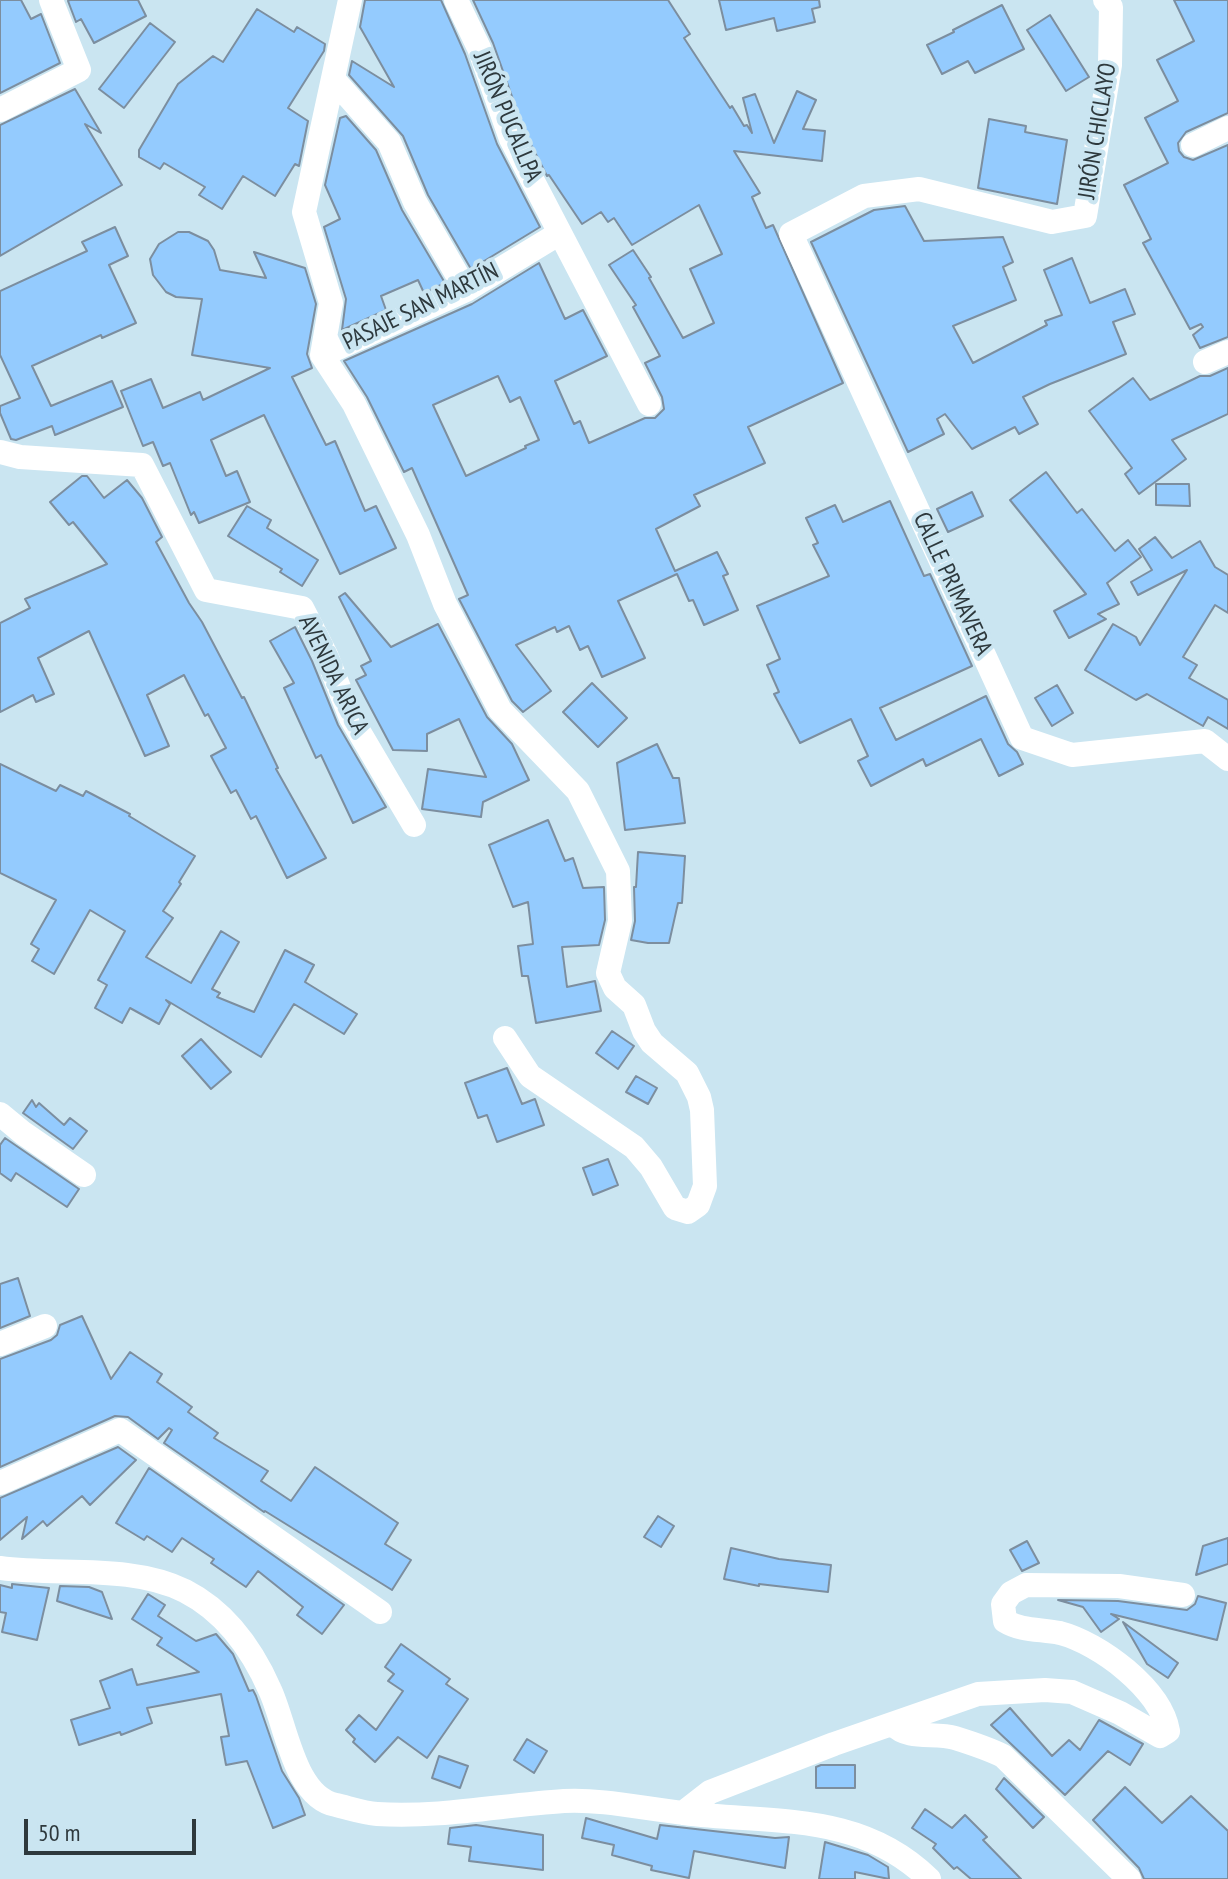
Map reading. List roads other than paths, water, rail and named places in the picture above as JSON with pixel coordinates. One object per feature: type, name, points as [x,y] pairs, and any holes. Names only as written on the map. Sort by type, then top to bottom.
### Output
[{"type":"street","points":[[0,110],[79,70],[51,0]]},
{"type":"street","points":[[350,0],[304,212],[331,303],[322,355],[354,404],[418,535],[445,604],[500,710],[578,791],[618,871],[620,921],[608,973],[615,988],[634,1005],[652,1043],[687,1073],[699,1097],[704,1124],[705,1186],[698,1205],[688,1212],[675,1208],[651,1167],[634,1147],[545,1089],[520,1064],[505,1038]]},
{"type":"street","name":"JIRÓN PUCALLPA","points":[[456,0],[479,48],[511,139],[649,404]]},
{"type":"street","name":"JIRÓN CHICLAYO","points":[[791,234],[864,196],[919,189],[1052,222],[1085,216],[1110,65],[1111,7],[1105,0]]},
{"type":"street","points":[[333,79],[389,142],[415,202],[466,290]]},
{"type":"street","points":[[1193,145],[1228,128]]},
{"type":"street","name":"PASAJE SAN MARTÍN","points":[[322,355],[466,290],[560,233]]},
{"type":"street","name":"CALLE PRIMAVERA","points":[[791,234],[1022,738],[1072,755],[1217,740],[1228,759]]},
{"type":"street","points":[[1205,362],[1228,352]]},
{"type":"street","name":"AVENIDA ARICA","points":[[0,452],[20,457],[142,465],[206,590],[302,608],[326,655],[351,718],[414,825]]},
{"type":"street","points":[[0,1114],[84,1175]]},
{"type":"street","points":[[0,1344],[45,1326]]},
{"type":"street","points":[[0,1483],[120,1430],[380,1612]]},
{"type":"street","points":[[0,1568],[151,1579],[184,1591],[216,1611],[229,1623],[270,1690],[304,1782],[325,1802],[376,1814],[474,1811],[567,1801],[811,1822],[838,1828],[888,1849],[929,1879]]},
{"type":"street","points":[[683,1813],[710,1792],[965,1697],[1045,1690],[1072,1692],[1120,1713],[1160,1736],[1168,1731],[1166,1720],[1144,1686],[1097,1648],[1062,1633],[1012,1626],[1005,1621],[1003,1604],[1011,1593],[1026,1585],[1119,1586],[1183,1595]]},
{"type":"street","points":[[894,1725],[906,1733],[954,1737],[1003,1756],[1129,1879]]}]
